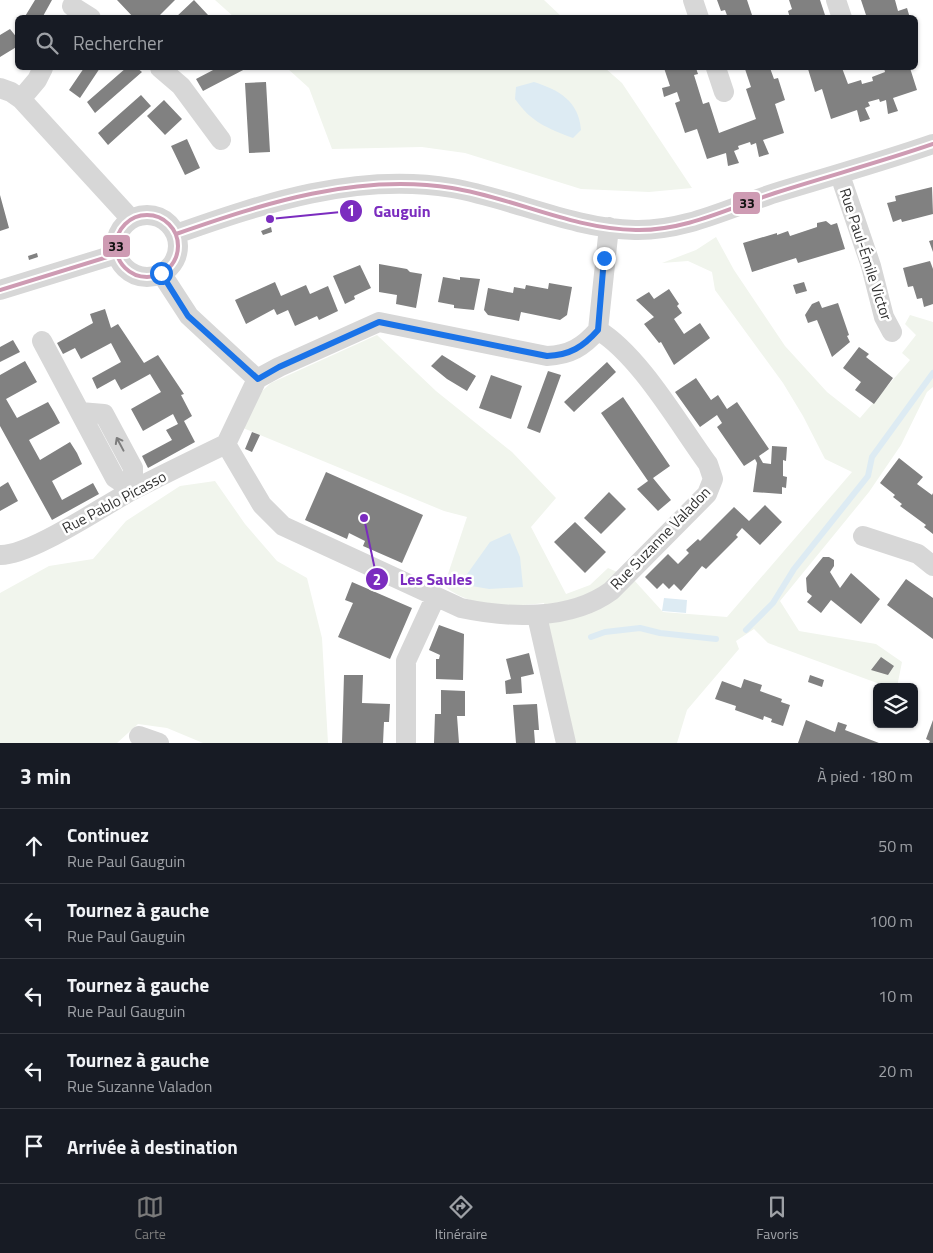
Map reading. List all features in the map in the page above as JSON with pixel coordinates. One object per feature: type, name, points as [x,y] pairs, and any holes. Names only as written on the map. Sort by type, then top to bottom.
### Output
[{"type":"street","points":[[693,0],[698,15]]},
{"type":"street","points":[[836,0],[841,15]]},
{"type":"street","points":[[70,8],[85,15]]},
{"type":"street","points":[[21,99],[38,80],[42,70]]},
{"type":"street","points":[[162,70],[181,86],[221,140]]},
{"type":"street","points":[[717,70],[724,92]]},
{"type":"street","points":[[0,88],[11,92],[21,99],[131,219]]},
{"type":"street","points":[[176,234],[308,193],[386,184],[418,184],[451,188],[487,196],[560,219],[609,227],[635,230],[680,226],[776,193],[840,175],[933,144]]},
{"type":"street","name":"Rue Paul-Émile Victor","points":[[840,175],[870,266],[884,317],[892,332]]},
{"type":"street","points":[[143,215],[156,216],[168,223],[176,234],[176,254],[172,264],[161,273],[148,276],[136,274],[124,266],[117,254],[118,235],[123,226],[131,219],[143,215]]},
{"type":"street","points":[[226,444],[258,379],[279,367],[379,322],[547,356],[563,355],[577,350],[598,330],[609,227]]},
{"type":"street","points":[[0,290],[117,254]]},
{"type":"street","points":[[161,273],[188,316],[258,379]]},
{"type":"street","name":"Rue Suzanne Valadon","points":[[226,444],[262,505],[282,526],[435,598],[461,608],[485,613],[537,616],[592,602],[604,595],[707,494],[711,487],[712,472],[636,364],[616,341],[598,330]]},
{"type":"street","points":[[42,341],[80,412],[104,414],[133,468],[133,490]]},
{"type":"street","name":"Rue Pablo Picasso","points":[[0,555],[16,553],[35,545],[133,490],[226,444]]},
{"type":"street","points":[[863,536],[918,554],[933,566]]},
{"type":"street","points":[[406,743],[406,661],[435,598]]},
{"type":"street","points":[[537,616],[566,743]]},
{"type":"street","points":[[139,736],[159,743]]},
{"type":"shaded area","points":[[215,0],[544,0],[560,15],[232,15]]},
{"type":"shaded area","points":[[289,70],[607,70],[622,83],[692,188],[649,192],[581,189],[465,153],[422,147],[332,149],[309,88]]},
{"type":"shaded area","points":[[534,82],[559,93],[572,104],[581,130],[573,138],[555,131],[534,119],[515,99],[516,87]]},
{"type":"shaded area","points":[[716,237],[734,270],[785,346],[827,392],[860,418],[910,360],[902,353],[916,335],[905,324],[910,315],[933,322],[933,387],[927,392],[901,445],[869,492],[780,601],[799,631],[876,644],[902,662],[898,683],[877,683],[768,643],[754,629],[736,641],[739,649],[687,710],[677,743],[574,743],[544,603],[492,605],[479,603],[467,599],[444,586],[467,517],[444,511],[243,428],[261,392],[271,383],[377,335],[436,391],[512,452],[556,498],[531,527],[566,594],[590,585],[608,568],[633,579],[663,612],[727,617],[852,472],[825,459],[803,416],[783,383],[715,290],[712,272],[688,261],[662,263],[696,250]]},
{"type":"shaded area","points":[[215,481],[245,524],[277,561],[307,578],[322,638],[328,743],[203,743],[167,728],[138,724],[117,743],[0,743],[0,593],[49,566],[93,559],[126,521],[180,486]]},
{"type":"shaded area","points":[[510,533],[520,557],[523,587],[489,589],[460,584],[490,542]]},
{"type":"shaded area","points":[[664,598],[687,600],[686,613],[662,611]]},
{"type":"building","points":[[35,0],[52,0],[44,15],[26,15]]},
{"type":"building","points":[[117,0],[175,0],[160,15],[131,15]]},
{"type":"building","points":[[194,0],[208,15],[178,15]]},
{"type":"building","points":[[717,0],[747,0],[752,15],[727,15],[725,10],[721,11]]},
{"type":"building","points":[[789,0],[820,0],[825,15],[789,15],[788,11],[792,9]]},
{"type":"building","points":[[861,0],[895,0],[898,11],[907,8],[909,15],[866,15]]},
{"type":"building","points":[[10,29],[15,35],[15,48],[0,57],[0,35]]},
{"type":"building","points":[[83,70],[99,70],[80,98],[69,90]]},
{"type":"building","points":[[124,70],[140,70],[142,72],[95,113],[87,102]]},
{"type":"building","points":[[213,70],[243,70],[203,91],[196,79]]},
{"type":"building","points":[[665,70],[697,70],[698,74],[694,75],[703,104],[709,102],[719,133],[756,119],[746,89],[751,87],[745,70],[771,70],[774,79],[778,78],[785,100],[775,104],[784,133],[763,140],[769,154],[759,157],[756,143],[751,145],[750,142],[738,146],[739,149],[734,151],[739,163],[728,166],[726,153],[707,159],[697,129],[685,133],[675,103],[680,101],[677,92],[664,97],[662,88],[670,86]]},
{"type":"building","points":[[808,70],[843,70],[848,84],[861,80],[862,84],[873,81],[872,77],[885,72],[884,70],[911,70],[917,90],[893,98],[898,111],[888,114],[886,100],[880,102],[879,99],[868,102],[870,106],[865,108],[870,119],[860,122],[857,110],[831,119],[822,89],[815,92]]},
{"type":"building","points":[[266,82],[270,152],[249,153],[245,83]]},
{"type":"building","points":[[141,95],[151,106],[108,145],[98,133]]},
{"type":"building","points":[[164,100],[182,119],[165,135],[147,116]]},
{"type":"building","points":[[187,139],[200,168],[185,175],[171,146]]},
{"type":"building","points":[[932,187],[933,214],[902,222],[901,219],[893,222],[887,203],[896,201],[895,196]]},
{"type":"building","points":[[0,195],[9,228],[0,231]]},
{"type":"building","points":[[826,221],[831,225],[837,223],[845,249],[798,263],[796,258],[752,272],[743,243],[788,231],[790,236],[817,227],[817,223]]},
{"type":"building","points":[[271,227],[272,232],[263,235],[261,231]]},
{"type":"building","points":[[933,240],[933,252],[929,241]]},
{"type":"building","points":[[37,253],[38,257],[29,260],[28,256]]},
{"type":"building","points":[[930,261],[933,269],[933,304],[924,307],[922,298],[917,299],[913,286],[908,287],[903,268]]},
{"type":"building","points":[[379,264],[422,274],[416,308],[396,304],[397,295],[379,292]]},
{"type":"building","points":[[360,265],[371,288],[354,296],[355,299],[345,304],[333,276]]},
{"type":"building","points":[[443,277],[460,280],[460,277],[480,279],[474,310],[454,308],[454,305],[438,302]]},
{"type":"building","points":[[275,282],[281,296],[306,285],[310,294],[328,286],[338,311],[319,320],[317,316],[295,326],[288,310],[277,315],[274,309],[246,324],[235,300]]},
{"type":"building","points":[[804,282],[807,291],[796,294],[793,285]]},
{"type":"building","points":[[549,283],[572,287],[567,315],[560,320],[521,312],[519,321],[488,315],[484,310],[488,288],[513,293],[514,287],[525,289],[526,285],[548,289]]},
{"type":"building","points":[[669,289],[679,304],[677,306],[682,313],[674,319],[684,334],[700,323],[710,338],[674,365],[661,342],[659,343],[644,324],[654,317],[636,300],[649,292],[654,299]]},
{"type":"building","points":[[819,301],[822,308],[838,303],[849,335],[847,336],[850,342],[832,357],[817,320],[808,323],[805,315],[812,304]]},
{"type":"building","points":[[105,309],[111,328],[118,324],[144,363],[158,355],[184,394],[181,395],[192,416],[184,421],[195,442],[148,468],[142,456],[172,440],[166,430],[178,424],[173,414],[143,431],[131,409],[161,392],[150,374],[121,390],[115,379],[97,389],[92,378],[121,362],[111,343],[81,359],[75,348],[63,354],[57,343],[93,323],[90,314]]},
{"type":"building","points":[[13,340],[20,352],[0,362],[0,347]]},
{"type":"building","points":[[859,347],[869,354],[866,357],[893,378],[874,404],[855,390],[861,382],[843,368]]},
{"type":"building","points":[[442,355],[476,376],[467,391],[447,379],[431,366]]},
{"type":"building","points":[[25,361],[37,382],[6,399],[17,418],[48,402],[60,423],[29,440],[40,460],[70,442],[82,464],[52,481],[62,500],[93,483],[99,494],[52,520],[0,426],[0,375]]},
{"type":"building","points":[[607,362],[616,372],[574,412],[564,402]]},
{"type":"building","points":[[548,371],[561,375],[540,433],[527,428]]},
{"type":"building","points":[[491,375],[522,386],[511,419],[479,408]]},
{"type":"building","points":[[696,378],[711,400],[718,395],[727,409],[737,402],[769,449],[759,456],[763,463],[771,464],[772,446],[787,447],[786,461],[783,460],[783,476],[787,477],[786,488],[782,487],[782,494],[753,492],[757,463],[755,459],[744,466],[717,427],[722,423],[717,415],[700,427],[675,392]]},
{"type":"building","points":[[623,397],[670,466],[653,478],[671,500],[658,511],[637,489],[648,481],[601,413]]},
{"type":"building","points":[[252,432],[260,435],[252,452],[245,449]]},
{"type":"building","points":[[899,458],[923,477],[917,484],[932,495],[933,493],[933,534],[924,527],[926,525],[900,506],[902,504],[893,497],[895,495],[880,483]]},
{"type":"building","points":[[326,472],[423,515],[402,563],[363,546],[365,541],[349,533],[347,539],[305,520]]},
{"type":"building","points":[[8,482],[18,501],[0,511],[0,487]]},
{"type":"building","points":[[609,492],[626,509],[601,534],[584,518]]},
{"type":"building","points":[[765,505],[782,522],[760,545],[742,528],[736,535],[738,537],[706,569],[702,566],[681,591],[674,584],[669,589],[663,583],[657,589],[645,577],[668,554],[678,564],[689,553],[686,550],[698,539],[700,541],[734,507],[749,521]]},
{"type":"building","points":[[575,522],[606,552],[585,573],[554,542]]},
{"type":"building","points":[[823,557],[829,557],[834,560],[834,566],[830,572],[840,588],[851,573],[880,599],[861,624],[831,600],[821,613],[807,602],[812,596],[807,592],[806,578]]},
{"type":"building","points":[[906,579],[933,598],[933,639],[887,605]]},
{"type":"building","points":[[352,582],[412,608],[390,659],[338,637],[353,603],[345,600]]},
{"type":"building","points":[[439,625],[464,634],[463,680],[436,679],[436,659],[439,659],[440,655],[429,650]]},
{"type":"building","points":[[529,653],[534,674],[521,677],[522,693],[506,694],[505,681],[511,679],[506,659]]},
{"type":"building","points":[[881,657],[894,666],[888,675],[871,670]]},
{"type":"building","points":[[344,675],[363,675],[362,703],[390,704],[389,722],[384,722],[383,743],[342,743]]},
{"type":"building","points":[[810,675],[824,680],[822,687],[808,682]]},
{"type":"building","points":[[744,679],[762,685],[760,691],[782,699],[781,702],[790,705],[783,726],[771,722],[772,719],[764,716],[763,720],[735,710],[736,706],[715,699],[722,681],[741,688]]},
{"type":"building","points":[[441,690],[465,691],[465,716],[457,716],[459,743],[434,743],[435,714],[441,714]]},
{"type":"building","points":[[537,704],[539,730],[534,730],[535,743],[516,743],[513,705]]},
{"type":"building","points":[[806,720],[835,732],[838,722],[847,725],[845,730],[879,743],[798,743]]},
{"type":"building","points":[[933,720],[933,743],[929,743],[930,741],[926,739]]},
{"type":"waterway","points":[[746,630],[773,603],[794,569],[868,476],[872,457],[933,373]]},
{"type":"waterway","points":[[591,637],[605,632],[640,628],[660,633],[716,639]]},
{"type":"transit line","name":"33","points":[[176,234],[243,212],[312,194],[346,188],[417,184],[475,193],[566,219],[612,228],[636,230],[672,227],[707,218],[775,193],[933,144]]},
{"type":"transit line","name":"33","points":[[147,215],[164,220],[169,224],[173,229],[178,246],[173,263],[169,268],[164,272],[147,277],[130,272],[125,268],[121,263],[116,246],[121,229],[125,224],[130,220],[147,215]]},
{"type":"transit line","name":"33","points":[[0,290],[117,254]]},
{"type":"place","name":"Gauguin","points":[[270,219]]},
{"type":"place","name":"Les Saules","points":[[364,518]]},
{"type":"route","points":[[161,273],[188,316],[258,379],[266,373],[379,322],[547,356],[563,355],[577,350],[598,330],[604,258]]}]
